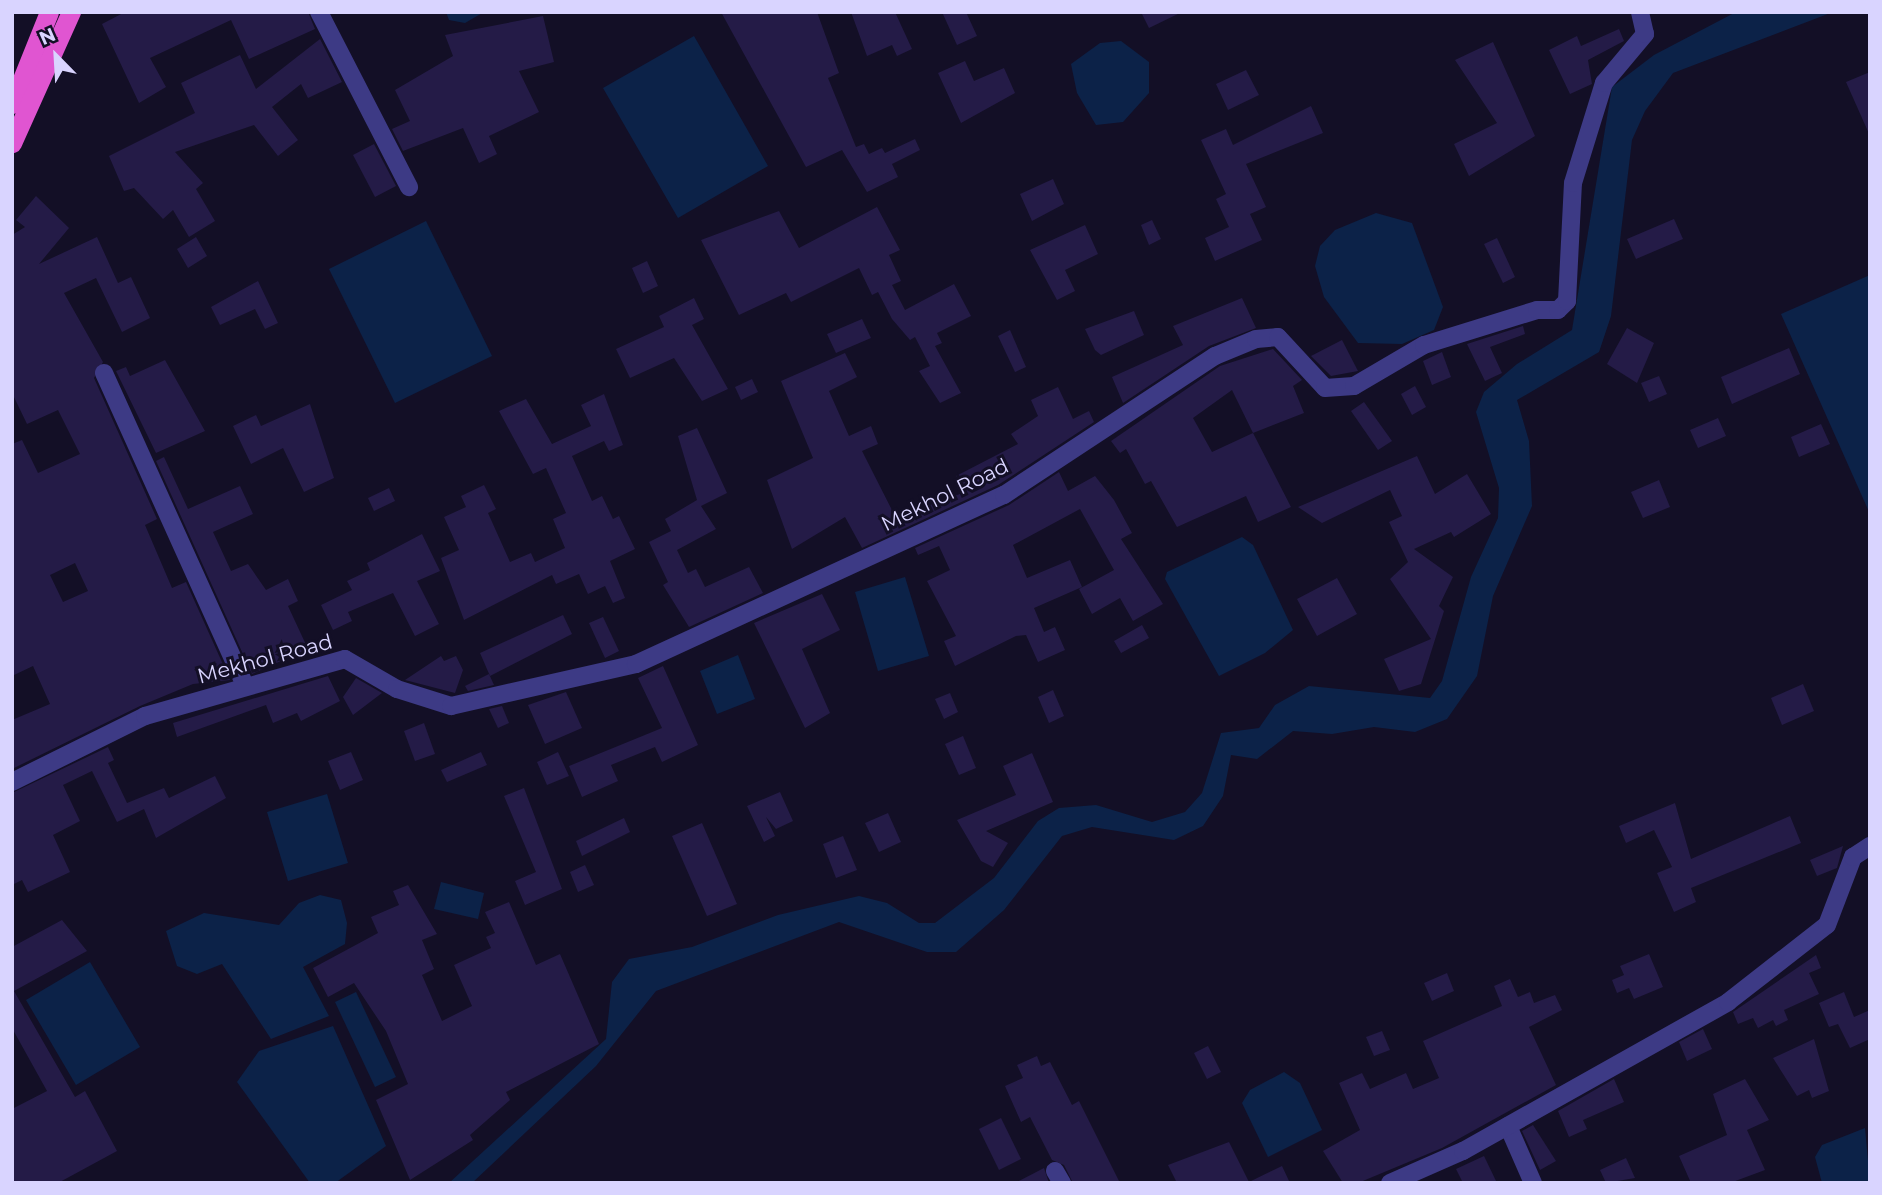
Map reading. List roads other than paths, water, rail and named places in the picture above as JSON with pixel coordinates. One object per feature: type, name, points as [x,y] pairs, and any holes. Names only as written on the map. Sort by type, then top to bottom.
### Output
[{"type":"highway","points":[[12,104],[49,12]]},
{"type":"highway","points":[[12,143],[71,12]]},
{"type":"street","points":[[319,12],[409,187]]},
{"type":"street","name":"Mekhol Road","points":[[12,782],[145,716],[245,685],[345,659],[397,689],[452,706],[636,664],[1004,495],[1215,356],[1256,339],[1278,337],[1325,388],[1354,386],[1424,345],[1536,310],[1558,310],[1567,301],[1573,183],[1604,83],[1645,34],[1640,12]]},
{"type":"street","points":[[104,373],[245,685]]},
{"type":"street","points":[[1390,1183],[1508,1126],[1728,1002],[1827,925],[1853,857],[1870,846]]},
{"type":"street","points":[[1508,1126],[1533,1183]]},
{"type":"water","points":[[446,12],[484,12],[465,23],[449,20]]},
{"type":"water","points":[[1736,12],[1833,12],[1673,73],[1645,111],[1632,140],[1611,316],[1599,352],[1517,400],[1529,441],[1532,506],[1493,596],[1477,676],[1447,719],[1415,732],[1374,727],[1332,734],[1293,731],[1257,759],[1231,755],[1223,796],[1203,826],[1174,840],[1092,827],[1062,836],[1004,910],[956,952],[927,952],[839,922],[656,991],[596,1066],[472,1183],[449,1183],[606,1039],[612,982],[629,959],[692,947],[778,915],[859,896],[887,903],[919,923],[935,923],[994,878],[1038,821],[1059,808],[1096,805],[1152,822],[1185,812],[1202,793],[1221,733],[1259,728],[1275,705],[1309,686],[1430,698],[1442,681],[1471,577],[1498,518],[1499,488],[1476,412],[1484,392],[1517,364],[1572,330],[1612,87],[1654,55]]},
{"type":"water","points":[[694,36],[768,166],[678,218],[603,88]]},
{"type":"water","points":[[1121,41],[1149,62],[1149,93],[1123,122],[1096,125],[1077,93],[1071,64],[1100,43]]},
{"type":"water","points":[[1376,213],[1412,223],[1443,307],[1434,330],[1402,344],[1358,343],[1324,297],[1315,266],[1320,246],[1335,230]]},
{"type":"water","points":[[426,221],[492,356],[395,403],[329,269]]},
{"type":"water","points":[[1870,275],[1870,514],[1781,314]]},
{"type":"water","points":[[1242,537],[1253,545],[1293,630],[1265,653],[1219,676],[1165,579],[1167,572]]},
{"type":"water","points":[[905,577],[929,656],[878,671],[855,592]]},
{"type":"water","points":[[738,655],[755,699],[717,714],[700,671]]},
{"type":"water","points":[[327,794],[348,863],[288,881],[267,812]]},
{"type":"water","points":[[441,882],[484,893],[478,919],[434,909]]},
{"type":"water","points":[[320,895],[341,900],[347,923],[345,944],[303,967],[329,1016],[271,1039],[222,964],[197,974],[177,966],[166,931],[204,913],[279,925],[299,903]]},
{"type":"water","points":[[90,962],[140,1047],[76,1085],[26,1000]]},
{"type":"water","points":[[356,992],[396,1077],[375,1087],[335,1002]]},
{"type":"water","points":[[333,1026],[386,1146],[335,1183],[310,1183],[237,1082],[259,1051]]},
{"type":"water","points":[[1284,1072],[1300,1083],[1322,1130],[1268,1157],[1242,1103],[1250,1090]]},
{"type":"water","points":[[1865,1128],[1870,1183],[1822,1183],[1815,1157],[1822,1145]]}]
